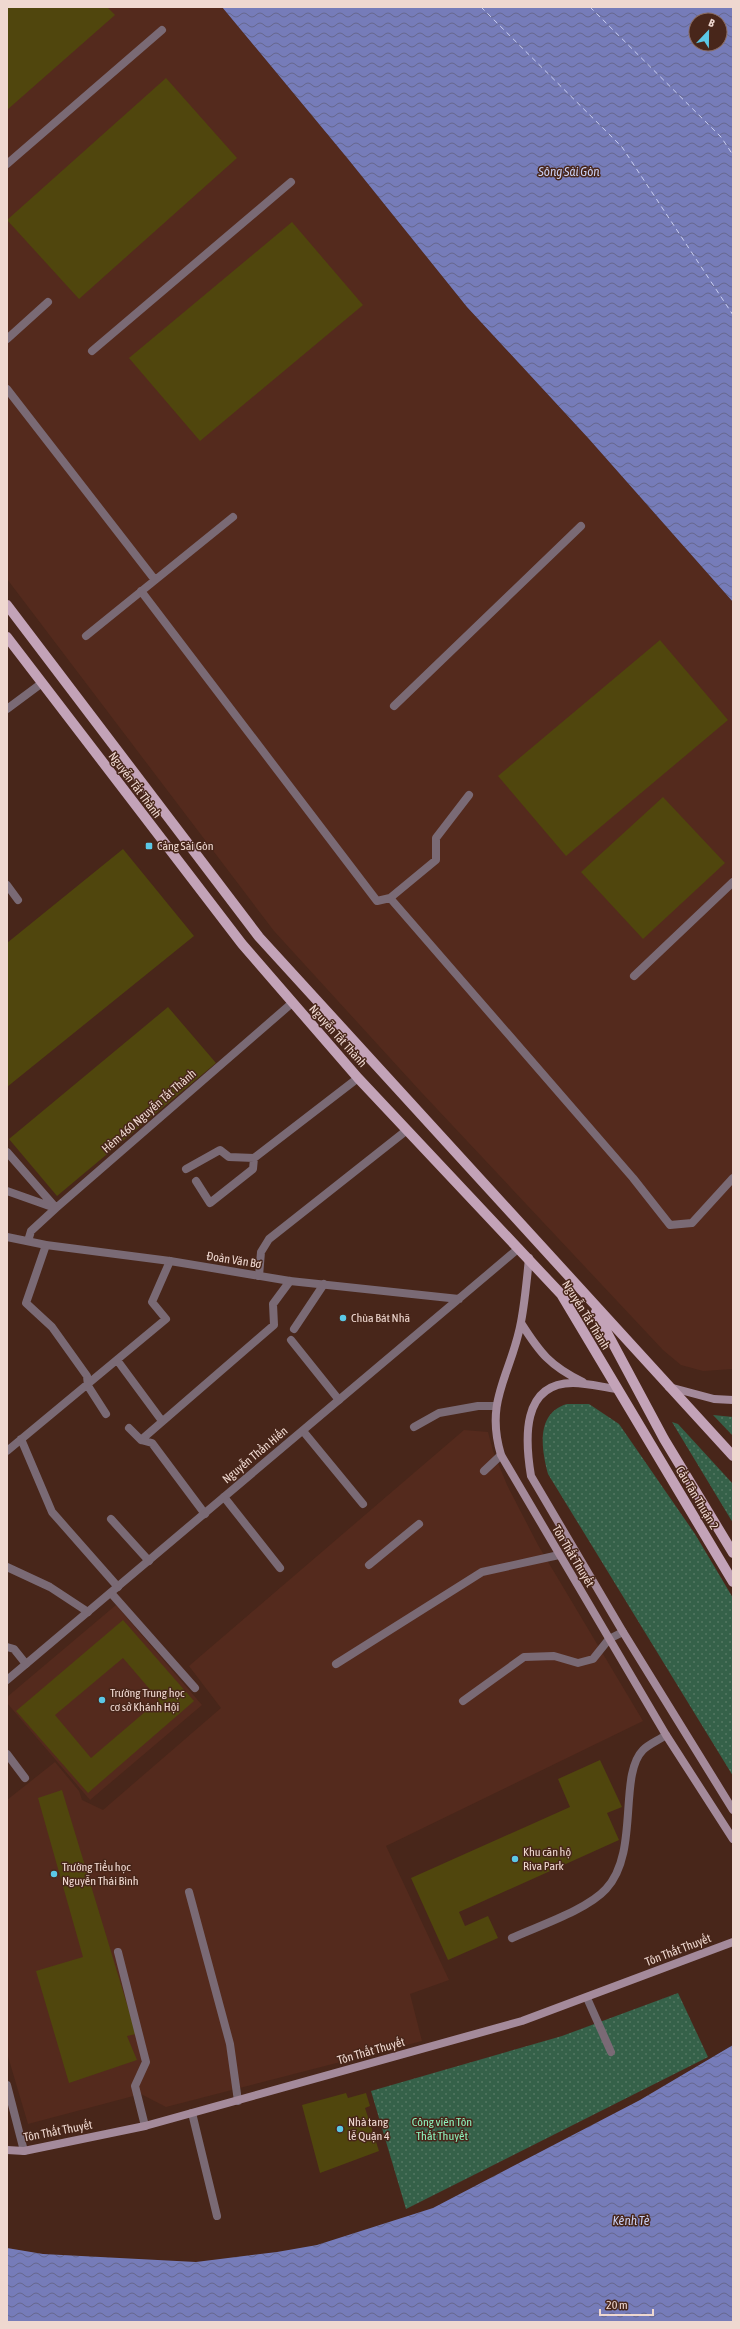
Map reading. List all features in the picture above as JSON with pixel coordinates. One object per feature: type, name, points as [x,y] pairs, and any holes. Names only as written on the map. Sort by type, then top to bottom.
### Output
[{"type":"main road","name":"Nguyễn Tất Thành","points":[[7,605],[259,937],[668,1387],[733,1456]]},
{"type":"main road","name":"Nguyễn Tất Thành","points":[[7,638],[203,896],[292,1003],[358,1078],[529,1258],[561,1294],[651,1447]]},
{"type":"main road","name":"Tôn Thất Thuyết","points":[[529,1258],[521,1323],[495,1406],[496,1436],[501,1455],[666,1735],[733,1840]]},
{"type":"main road","name":"Nguyễn Tất Thành","points":[[588,1298],[664,1439]]},
{"type":"main road","points":[[521,1323],[546,1360],[568,1375],[587,1384],[616,1389]]},
{"type":"main road","name":"Tôn Thất Thuyết","points":[[587,1384],[573,1383],[558,1385],[544,1392],[535,1402],[530,1414],[528,1431],[527,1454],[531,1476],[623,1632],[733,1810]]},
{"type":"main road","points":[[668,1387],[714,1399],[733,1400]]},
{"type":"main road","name":"Cầu Tân Thuận 2","points":[[664,1439],[733,1553]]},
{"type":"main road","name":"Cầu Tân Thuận 2","points":[[651,1447],[733,1582]]},
{"type":"main road","name":"Tôn Thất Thuyết","points":[[7,2150],[24,2150],[145,2126],[522,2020],[587,1998],[733,1942]]},
{"type":"street","points":[[7,164],[162,30]]},
{"type":"street","points":[[92,352],[291,182]]},
{"type":"street","points":[[7,339],[48,302]]},
{"type":"street","points":[[7,389],[156,580]]},
{"type":"street","points":[[86,636],[233,516]]},
{"type":"street","points":[[394,706],[581,526]]},
{"type":"street","points":[[141,591],[377,901],[390,898],[436,860],[436,838],[469,795]]},
{"type":"street","points":[[7,709],[42,683]]},
{"type":"street","points":[[634,976],[733,882]]},
{"type":"street","points":[[7,885],[18,900]]},
{"type":"street","points":[[390,898],[633,1178],[670,1225],[692,1223],[733,1178]]},
{"type":"street","name":"Hẻm 460 Nguyễn Tất Thành","points":[[28,1241],[31,1231],[56,1208],[292,1003]]},
{"type":"street","points":[[186,1169],[220,1150],[229,1157],[254,1158],[358,1078]]},
{"type":"street","points":[[259,1276],[261,1252],[269,1238],[407,1130]]},
{"type":"street","points":[[7,1152],[56,1208]]},
{"type":"street","points":[[196,1181],[210,1203],[253,1169],[254,1158]]},
{"type":"street","points":[[7,1191],[56,1208]]},
{"type":"street","name":"Đoàn Văn Bơ","points":[[7,1237],[46,1245],[170,1261],[290,1281],[459,1299]]},
{"type":"street","points":[[46,1245],[26,1303],[52,1327],[87,1376],[88,1383],[106,1414]]},
{"type":"street","name":"Nguyễn Thần Hiến","points":[[7,1680],[519,1248]]},
{"type":"street","points":[[7,1451],[166,1320],[152,1302],[170,1261]]},
{"type":"street","points":[[141,1440],[274,1325],[274,1304],[290,1281]]},
{"type":"street","points":[[294,1329],[324,1284]]},
{"type":"street","points":[[291,1340],[339,1400]]},
{"type":"street","points":[[117,1360],[162,1421]]},
{"type":"street","points":[[414,1427],[439,1413],[478,1406],[495,1406]]},
{"type":"street","points":[[129,1428],[141,1440],[152,1443],[205,1514]]},
{"type":"street","points":[[303,1431],[363,1504]]},
{"type":"street","points":[[21,1439],[52,1512],[118,1586]]},
{"type":"street","points":[[484,1471],[501,1455]]},
{"type":"street","points":[[224,1497],[280,1568]]},
{"type":"street","points":[[111,1519],[149,1560]]},
{"type":"street","points":[[369,1565],[419,1524]]},
{"type":"street","points":[[336,1664],[482,1572],[559,1555]]},
{"type":"street","points":[[7,1567],[50,1587],[88,1612]]},
{"type":"street","points":[[111,1593],[195,1688]]},
{"type":"street","points":[[463,1701],[524,1657],[554,1656],[578,1663],[593,1659],[609,1639],[623,1632]]},
{"type":"street","points":[[7,1647],[14,1649],[26,1664]]},
{"type":"street","points":[[512,1938],[593,1900],[607,1888],[620,1863],[626,1839],[631,1775],[642,1750],[666,1735]]},
{"type":"street","points":[[7,1754],[26,1778]]},
{"type":"street","points":[[189,1892],[230,2044],[238,2101]]},
{"type":"street","points":[[118,1952],[146,2062],[135,2086],[145,2126]]},
{"type":"street","points":[[587,1998],[612,2052]]},
{"type":"street","points":[[7,2085],[24,2150]]},
{"type":"street","points":[[192,2113],[217,2216]]},
{"type":"shaded area","points":[[7,7],[222,7],[348,159],[467,307],[589,439],[733,602],[733,1369],[703,1371],[681,1365],[663,1350],[422,1093],[274,931],[7,579]]},
{"type":"shaded area","points":[[464,1430],[488,1432],[493,1451],[507,1485],[538,1545],[643,1721],[386,1846],[449,1980],[410,1994],[422,2041],[166,2107],[141,2094],[28,2124],[7,2053],[7,1800],[55,1762],[79,1791],[82,1800],[103,1810],[221,1708],[189,1666]]},
{"type":"shaded area","name":"Trường Trung học cơ sở Khánh Hội","points":[[116,1605],[202,1705],[90,1800],[7,1703],[7,1697]]},
{"type":"green space","points":[[567,1404],[589,1404],[619,1424],[695,1534],[733,1598],[733,1776],[548,1474],[544,1453],[543,1433],[550,1415],[557,1409]]},
{"type":"green space","points":[[713,1415],[733,1417],[733,1436]]},
{"type":"green space","points":[[672,1422],[678,1424],[733,1484],[733,1523]]},
{"type":"green space","name":"Công viên Tôn Thất Thuyết","points":[[678,1993],[708,2057],[406,2209],[371,2091],[562,2036]]},
{"type":"water","name":"Sông Sài Gòn","points":[[222,7],[733,7],[733,602],[589,439],[467,307],[348,159]]},
{"type":"water","name":"Kênh Tẻ","points":[[733,2045],[733,2322],[7,2322],[7,2248],[43,2254],[196,2262],[277,2252],[317,2245],[433,2208],[640,2100]]},
{"type":"building","points":[[7,7],[107,7],[115,15],[7,110]]},
{"type":"building","points":[[166,78],[237,158],[79,299],[7,220]]},
{"type":"building","points":[[292,222],[363,305],[200,441],[129,358]]},
{"type":"building","points":[[660,640],[728,720],[566,856],[498,776]]},
{"type":"building","points":[[663,797],[725,863],[643,939],[581,872]]},
{"type":"building","points":[[123,849],[194,936],[7,1087],[7,943]]},
{"type":"building","points":[[168,1007],[216,1063],[57,1196],[9,1139]]},
{"type":"building","points":[[123,1620],[194,1701],[88,1793],[16,1711]],"holes":[[[123,1658],[159,1700],[91,1758],[55,1715]]]},
{"type":"building","name":"Khu căn hộ Riva Park","points":[[600,1760],[622,1807],[607,1813],[619,1840],[459,1912],[465,1926],[488,1916],[498,1938],[448,1960],[411,1878],[570,1807],[558,1779]]},
{"type":"building","points":[[62,1790],[136,2034],[127,2036],[137,2060],[69,2083],[36,1971],[83,1957],[38,1798]]},
{"type":"building","name":"Nhà tang lễ Quận 4","points":[[346,2093],[348,2098],[366,2093],[370,2106],[365,2108],[379,2151],[320,2173],[302,2105]]},
{"type":"ferry route","points":[[481,7],[622,147],[733,315]]},
{"type":"ferry route","points":[[590,7],[721,137],[733,155]]},
{"type":"place","name":"Cảng Sài Gòn","points":[[149,846]]},
{"type":"place","name":"Chùa Bát Nhã","points":[[343,1318]]},
{"type":"place","name":"Trường Trung học cơ sở Khánh Hội","points":[[102,1700]]},
{"type":"place","name":"Khu căn hộ Riva Park","points":[[515,1859]]},
{"type":"place","name":"Trường Tiểu học Nguyễn Thái Bình","points":[[54,1874]]},
{"type":"place","name":"Nhà tang lễ Quận 4","points":[[340,2129]]}]
